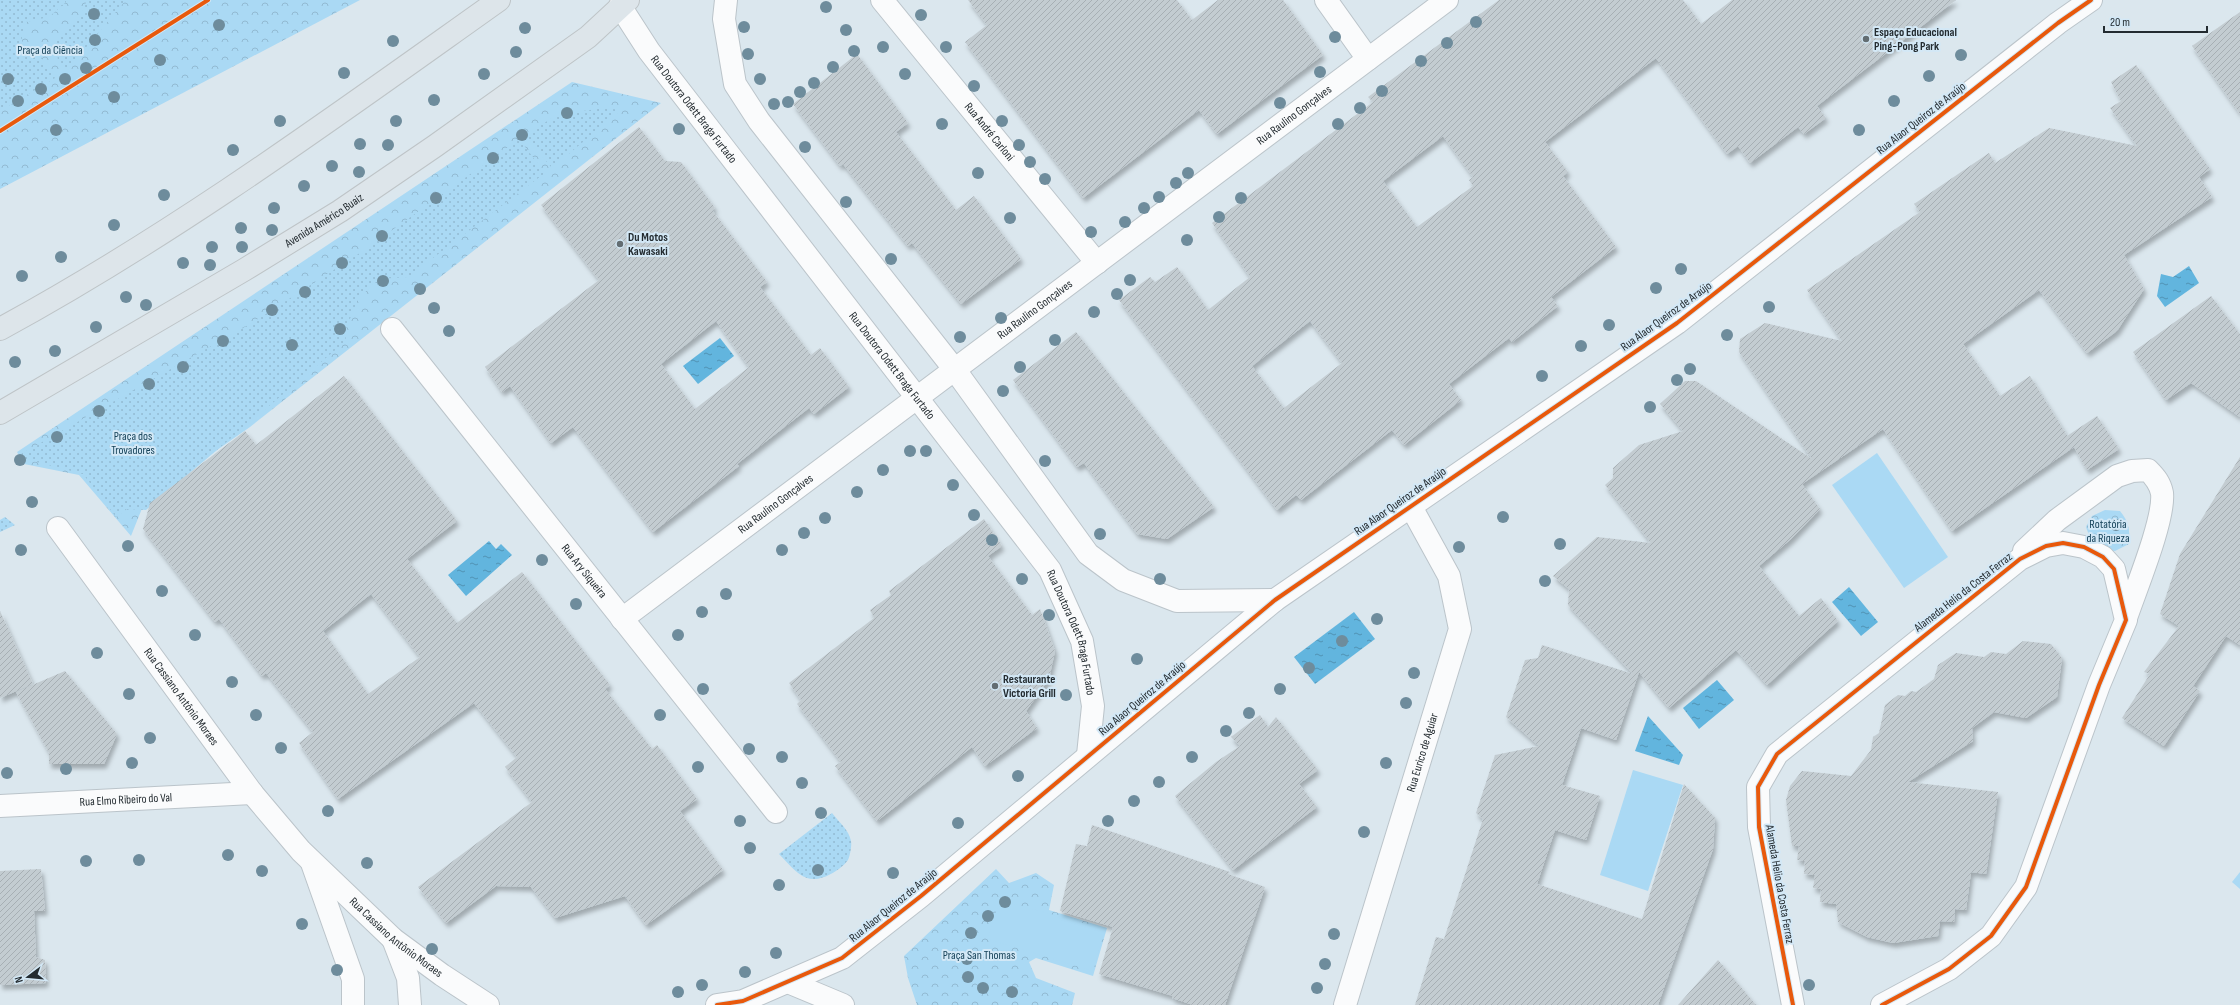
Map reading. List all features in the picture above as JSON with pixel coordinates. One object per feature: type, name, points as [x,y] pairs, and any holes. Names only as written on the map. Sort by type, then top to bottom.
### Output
[{"type":"main road","points":[[0,329],[56,299],[269,163],[499,0]]},
{"type":"main road","name":"Avenida Américo Buaiz","points":[[0,412],[244,270],[340,211],[435,146],[588,37],[622,2]]},
{"type":"street","points":[[726,0],[724,19],[735,84],[759,121],[955,370],[1088,554],[1123,580],[1177,601],[1275,600]]},
{"type":"street","name":"Rua André Carloni","points":[[882,0],[1097,262]]},
{"type":"street","points":[[1326,0],[1368,59]]},
{"type":"street","name":"Rua Raulino Gonçalves","points":[[622,619],[1447,0]]},
{"type":"street","name":"Rua Alaor Queiroz de Araújo","points":[[2058,24],[2073,0]]},
{"type":"street","name":"Rua Alaor Queiroz de Araújo","points":[[718,1005],[743,1002],[842,958],[921,896],[1275,600],[1410,505],[1677,323],[2058,24],[2091,0]]},
{"type":"street","name":"Rua Doutora Odett Braga Furtado","points":[[622,2],[649,51],[1050,570],[1082,641],[1093,706],[1088,755]]},
{"type":"street","name":"Rua Ary Siqueira","points":[[392,329],[776,812]]},
{"type":"street","points":[[1882,1005],[1949,969],[1991,936],[2026,887],[2099,685],[2126,620],[2160,517],[2162,494],[2157,480],[2148,470],[2132,471],[2117,476],[2057,520],[1993,579]]},
{"type":"street","name":"Rua Eurico de Aguiar","points":[[1345,1005],[1460,629],[1450,576],[1410,505]]},
{"type":"street","name":"Rua Cassiano Antônio Moraes","points":[[58,528],[252,793],[301,851],[393,939],[442,975],[488,1005]]},
{"type":"street","name":"Alameda Helio da Costa Ferraz","points":[[1793,1005],[1758,828],[1758,787],[1777,754],[1993,579],[2020,559],[2046,546],[2063,543],[2084,547],[2103,557],[2114,569],[2126,620]]},
{"type":"street","name":"Rua Elmo Ribeiro do Val","points":[[0,806],[252,793]]},
{"type":"street","name":"Rua Cassiano Antônio Moraes","points":[[311,860],[353,979],[354,1005]]},
{"type":"street","points":[[393,939],[408,978],[410,1005]]},
{"type":"street","points":[[788,982],[843,1005]]},
{"type":"green space","name":"Praça da Ciência","points":[[0,0],[360,0],[0,189]]},
{"type":"green space","points":[[0,0],[66,0],[66,2],[49,17],[26,22],[22,36],[24,48],[30,56],[41,57],[55,78],[0,111]]},
{"type":"green space","points":[[87,0],[126,0],[66,71],[58,60],[55,40],[82,13]]},
{"type":"green space","name":"Praça dos Trovadores","points":[[572,82],[661,103],[250,427],[207,457],[143,506],[131,536],[79,475],[24,464],[17,452]]},
{"type":"green space","points":[[605,108],[621,110],[552,168],[524,135],[554,117],[568,113]]},
{"type":"green space","points":[[519,139],[545,173],[408,277],[379,279],[358,299],[345,331],[346,341],[146,510],[127,509],[116,517],[83,474],[25,459],[21,454],[250,324],[366,249]]},
{"type":"green space","points":[[1877,453],[1948,557],[1904,588],[1832,485]]},
{"type":"green space","name":"Rotatória da Riqueza","points":[[2105,510],[2120,511],[2128,526],[2129,544],[2115,551],[2099,550],[2091,541],[2086,527],[2092,516]]},
{"type":"green space","points":[[5,517],[15,525],[0,532],[0,520]]},
{"type":"green space","points":[[1633,770],[1683,785],[1648,891],[1600,875]]},
{"type":"green space","points":[[832,813],[850,837],[851,850],[849,858],[845,864],[830,875],[818,879],[807,878],[795,871],[779,854]]},
{"type":"green space","name":"Praça San Thomas","points":[[996,869],[1009,883],[1036,873],[1054,885],[1049,910],[1107,928],[1093,976],[1036,958],[1029,962],[1036,978],[1075,993],[1072,1005],[917,1005],[908,978],[904,956]]},
{"type":"green space","points":[[2240,872],[2240,889],[2232,882]]},
{"type":"green space","points":[[1000,900],[1105,929],[1093,971],[987,939]]},
{"type":"water","points":[[2189,266],[2199,283],[2165,307],[2157,296],[2161,274],[2173,277]]},
{"type":"water","points":[[720,338],[734,356],[698,384],[683,366]]},
{"type":"water","points":[[489,541],[496,549],[501,544],[512,555],[466,596],[448,575]]},
{"type":"water","points":[[1849,587],[1878,622],[1861,636],[1832,602]]},
{"type":"water","points":[[1354,612],[1375,639],[1315,684],[1294,657]]},
{"type":"water","points":[[1717,680],[1734,700],[1699,729],[1683,708]]},
{"type":"water","points":[[1648,716],[1683,755],[1679,765],[1635,751]]},
{"type":"building","points":[[968,0],[1177,0],[1192,20],[1218,0],[1283,0],[1323,55],[1217,134],[1199,110],[1083,198],[965,42],[987,25]]},
{"type":"building","points":[[1499,0],[1683,0],[1701,24],[1732,0],[1956,0],[1817,106],[1826,118],[1804,134],[1798,127],[1750,163],[1738,146],[1727,154],[1656,58],[1545,142],[1568,172],[1563,176],[1616,247],[1551,297],[1558,306],[1512,342],[1509,338],[1449,384],[1461,400],[1404,445],[1392,430],[1301,500],[1296,495],[1277,510],[1119,300],[1150,277],[1155,282],[1177,267],[1208,310],[1250,277],[1212,223],[1373,102],[1368,97]],"holes":[[[1443,136],[1473,177],[1469,180],[1473,186],[1417,227],[1383,181]],[[1310,321],[1342,363],[1284,408],[1252,366]]]},
{"type":"building","points":[[2240,12],[2240,114],[2192,46]]},
{"type":"building","points":[[857,54],[908,123],[896,132],[956,210],[974,196],[1021,259],[961,304],[912,243],[908,246],[843,164],[840,166],[793,104]]},
{"type":"building","points":[[2136,65],[2210,169],[2199,177],[2212,197],[2124,255],[2144,289],[2117,331],[2087,353],[2039,290],[1963,344],[2000,396],[2030,376],[2067,436],[2097,416],[2119,449],[2087,470],[2074,447],[1952,531],[1883,429],[1802,484],[1820,509],[1791,539],[1759,566],[1799,616],[1821,598],[1838,621],[1767,685],[1736,650],[1669,708],[1639,672],[1616,740],[1581,728],[1562,785],[1600,796],[1586,840],[1555,830],[1537,884],[1642,919],[1684,784],[1715,818],[1713,849],[1658,1005],[1415,1005],[1436,937],[1444,939],[1483,819],[1476,813],[1495,755],[1539,746],[1506,717],[1525,660],[1538,658],[1542,645],[1633,674],[1568,605],[1569,589],[1553,576],[1597,537],[1651,543],[1605,485],[1613,478],[1613,468],[1639,445],[1683,431],[1660,404],[1685,381],[1696,381],[1812,459],[1739,352],[1740,339],[1765,323],[1842,341],[1807,290],[1920,212],[1914,204],[1989,153],[1995,163],[2049,128],[2137,146],[2110,108],[2121,101],[2111,82]]},
{"type":"building","points":[[639,127],[665,161],[681,162],[715,208],[712,210],[767,282],[760,287],[811,355],[820,348],[849,387],[814,414],[809,408],[737,464],[739,466],[653,532],[573,427],[551,443],[510,386],[502,392],[485,367],[599,280],[541,205]],"holes":[[[716,321],[749,367],[695,409],[661,364]]]},
{"type":"building","points":[[2211,296],[2240,334],[2240,417],[2191,383],[2166,400],[2133,352]]},
{"type":"building","points":[[1076,332],[1214,507],[1167,539],[1137,534],[1084,463],[1077,467],[1013,380]]},
{"type":"building","points":[[344,376],[457,521],[407,559],[457,623],[522,572],[610,685],[605,689],[652,749],[657,745],[697,799],[680,811],[723,870],[646,925],[625,896],[555,918],[531,887],[496,886],[446,923],[418,887],[532,802],[505,767],[517,757],[474,703],[338,799],[299,743],[313,732],[266,673],[262,676],[219,619],[215,622],[143,529],[150,503],[245,431],[256,445]],"holes":[[[371,594],[420,657],[368,694],[323,631]]]},
{"type":"building","points":[[2240,457],[2240,645],[2226,636],[2193,686],[2200,691],[2164,746],[2122,718],[2150,674],[2144,672],[2179,626],[2160,614],[2180,554]]},
{"type":"building","points":[[984,519],[1002,546],[988,556],[1032,615],[1040,609],[1055,651],[1049,679],[1026,711],[1037,728],[985,766],[972,747],[877,821],[835,766],[841,762],[797,704],[801,700],[789,683],[874,618],[870,610],[891,595],[889,591]]},
{"type":"building","points":[[0,611],[33,684],[0,698]]},
{"type":"building","points":[[2023,641],[2051,644],[2062,658],[2057,697],[2026,718],[1994,712],[1972,728],[1973,741],[1908,782],[1998,792],[1986,874],[1971,872],[1966,910],[1955,909],[1954,922],[1940,921],[1938,936],[1893,943],[1867,937],[1838,922],[1836,904],[1820,902],[1821,889],[1813,888],[1815,875],[1804,874],[1805,861],[1797,860],[1799,846],[1792,846],[1786,800],[1790,786],[1802,771],[1851,776],[1871,750],[1873,737],[1879,733],[1885,705],[1898,695],[1905,696],[1911,691],[1916,692],[1934,679],[1938,665],[1956,653],[1984,657],[1991,652],[2006,654]]},
{"type":"building","points":[[65,671],[117,734],[104,764],[49,764],[49,753],[16,692]]},
{"type":"building","points":[[1260,715],[1268,727],[1276,717],[1318,770],[1299,784],[1317,807],[1233,870],[1175,796],[1216,762],[1240,746],[1231,737]]},
{"type":"building","points":[[1092,825],[1230,872],[1228,874],[1265,887],[1225,1005],[1193,1005],[1172,998],[1173,996],[1099,974],[1113,927],[1060,911],[1076,844],[1087,846]]},
{"type":"building","points":[[41,869],[45,911],[34,911],[36,957],[45,960],[46,983],[0,985],[0,871]]},
{"type":"building","points":[[1718,960],[1756,1005],[1678,1005]]},
{"type":"cycle path","points":[[0,131],[208,0]]},
{"type":"cycle path","points":[[717,1005],[743,1001],[842,958],[921,896],[1275,600],[1677,323],[2058,23],[2091,0]]},
{"type":"cycle path","points":[[1793,1005],[1759,827],[1758,787],[1777,754],[2020,559],[2046,546],[2063,543],[2084,547],[2103,557],[2114,569],[2126,620],[2099,685],[2026,887],[1991,936],[1949,969],[1882,1005]]},
{"type":"place","name":"Espaço Educacional Ping-Pong Park","points":[[1866,39]]},
{"type":"place","name":"Du Motos Kawasaki","points":[[620,244]]},
{"type":"place","name":"Restaurante Victoria Grill","points":[[995,686]]}]
